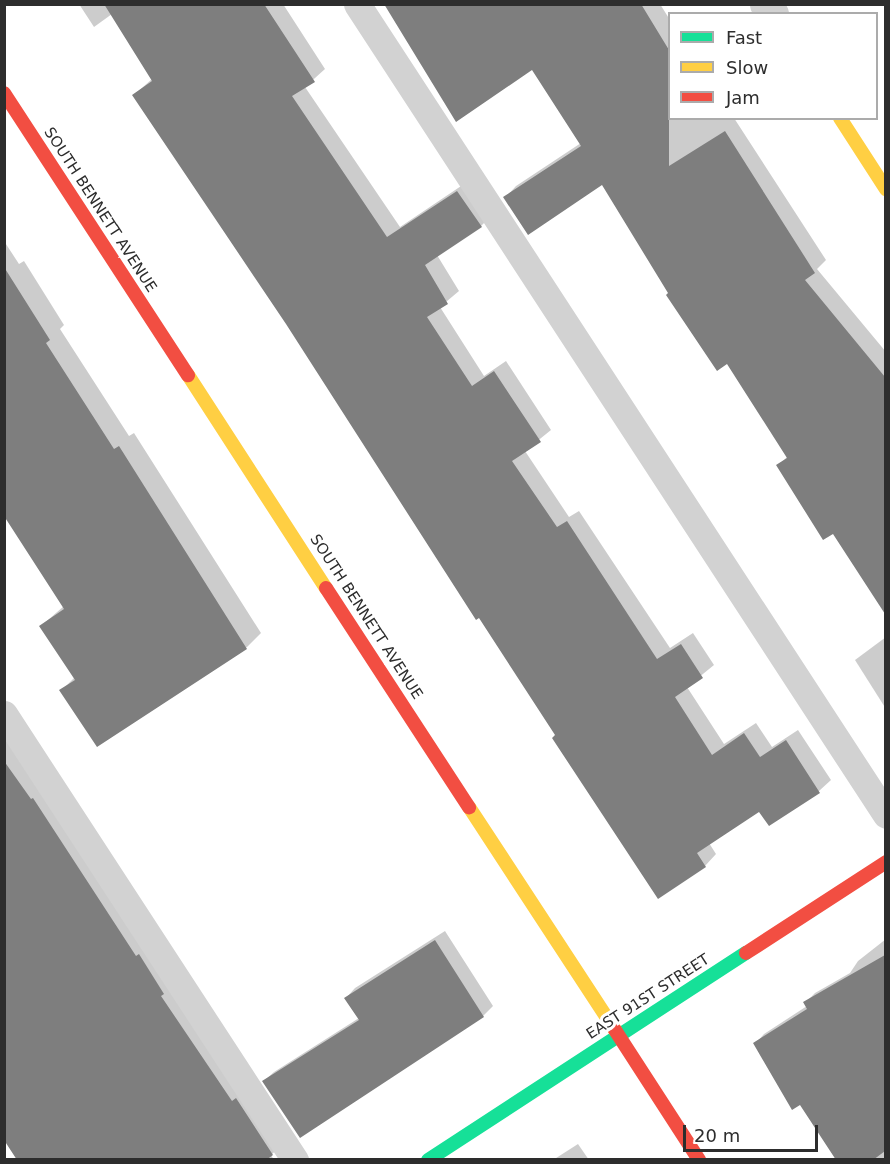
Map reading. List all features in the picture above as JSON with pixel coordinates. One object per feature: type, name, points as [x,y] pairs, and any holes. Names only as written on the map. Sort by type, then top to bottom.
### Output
[{"type":"street","name":"SOUTH BENNETT AVENUE","points":[[4,93],[699,1160]]},
{"type":"street","points":[[841,120],[885,189]]},
{"type":"street","name":"EAST 91ST STREET","points":[[428,1160],[885,861]]},
{"type":"lane","points":[[357,4],[885,815]]},
{"type":"lane","points":[[4,714],[295,1160]]},
{"type":"building","points":[[104,4],[264,4],[315,82],[292,96],[387,237],[457,191],[482,227],[425,265],[448,304],[427,317],[472,386],[494,371],[541,442],[512,461],[557,527],[567,521],[657,659],[681,644],[703,678],[675,697],[712,755],[744,733],[760,757],[786,740],[820,793],[769,826],[759,812],[697,853],[706,867],[658,899],[552,738],[555,735],[479,618],[476,620],[286,324],[132,95],[152,81]]},
{"type":"building","points":[[384,4],[641,4],[668,48],[669,166],[725,131],[815,273],[805,280],[885,377],[885,614],[833,534],[823,540],[776,465],[787,458],[727,364],[717,371],[666,295],[668,293],[602,185],[528,235],[503,197],[581,146],[532,70],[456,122]]},
{"type":"building","points":[[4,267],[50,340],[46,343],[114,449],[119,446],[247,649],[97,747],[59,690],[75,680],[39,626],[64,609],[4,516]]},
{"type":"building","points":[[4,761],[31,799],[33,798],[136,956],[139,954],[164,994],[161,996],[232,1101],[236,1098],[273,1155],[266,1160],[17,1160],[4,1140]]},
{"type":"building","points":[[435,940],[484,1017],[300,1138],[262,1081],[359,1020],[344,998]]},
{"type":"building","points":[[885,955],[885,1151],[873,1160],[836,1160],[800,1105],[792,1110],[753,1043],[807,1009],[803,1002]]},
{"type":"traffic: fast","points":[[428,1160],[746,953]]},
{"type":"traffic: slow","points":[[841,120],[886,189]]},
{"type":"traffic: slow","points":[[188,375],[326,588]]},
{"type":"traffic: slow","points":[[469,807],[615,1030]]},
{"type":"traffic: jam","points":[[4,93],[188,375]]},
{"type":"traffic: jam","points":[[326,588],[469,807]]},
{"type":"traffic: jam","points":[[746,953],[886,862]]},
{"type":"traffic: jam","points":[[615,1030],[699,1160]]}]
